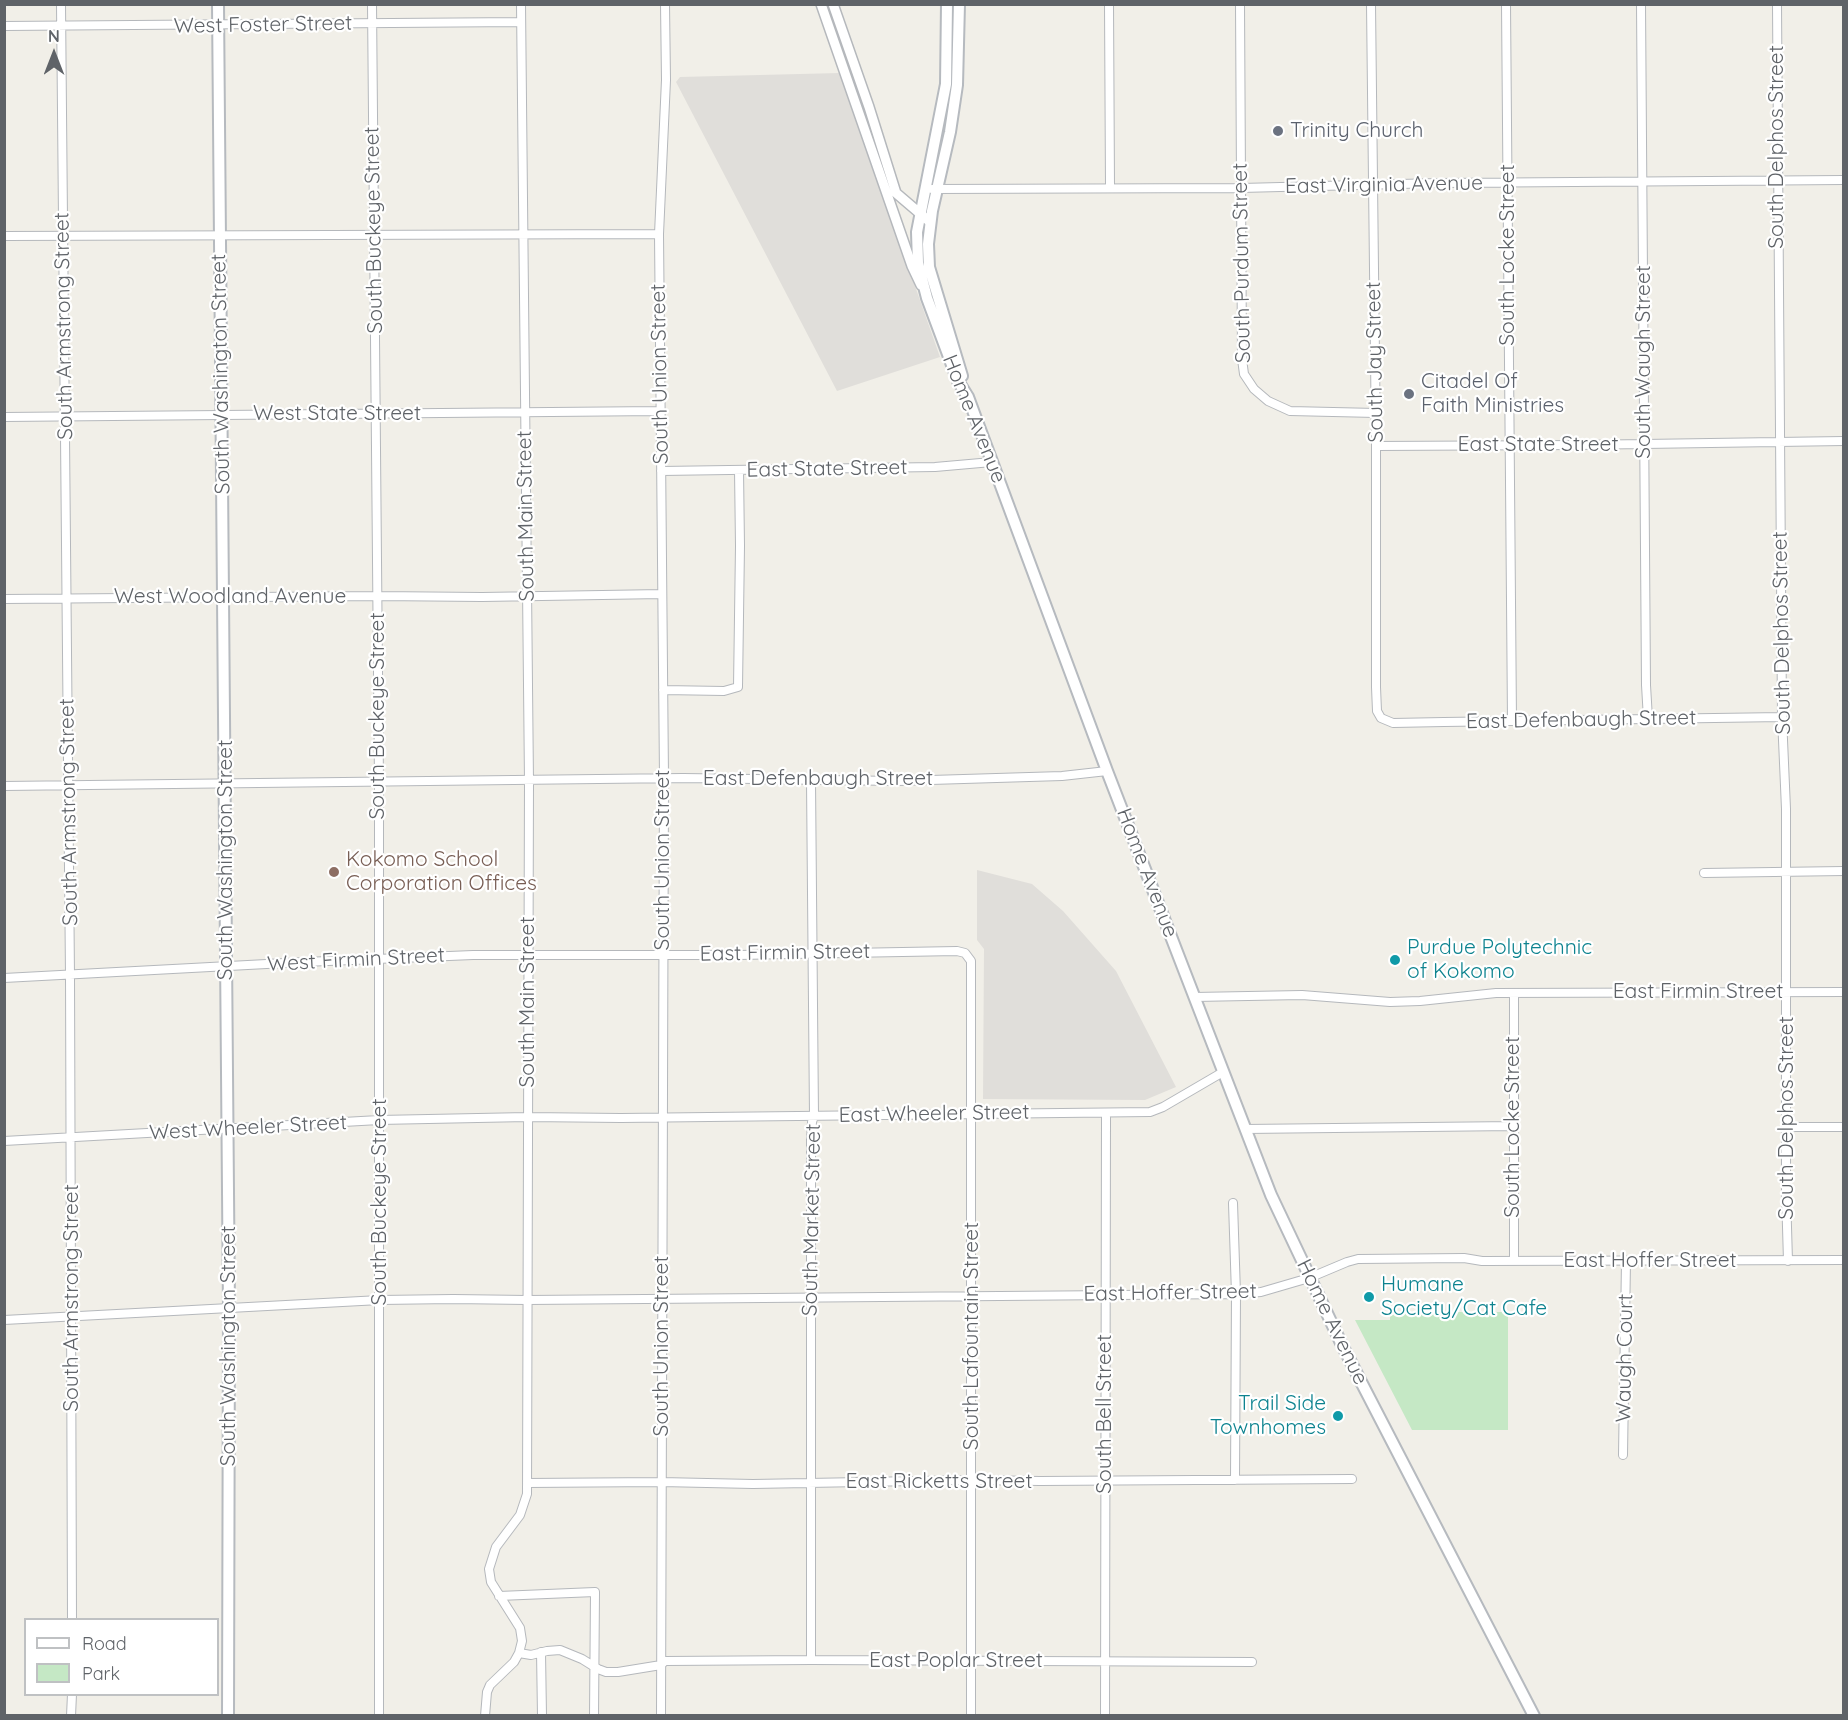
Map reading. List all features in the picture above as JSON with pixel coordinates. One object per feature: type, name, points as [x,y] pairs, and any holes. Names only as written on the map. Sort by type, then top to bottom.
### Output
[{"type":"main road","name":"South Washington Street","points":[[218,4],[226,783],[229,1308],[228,1716]]},
{"type":"main road","points":[[927,298],[916,248],[920,213],[939,128],[946,84],[948,4]]},
{"type":"main road","points":[[959,4],[957,85],[950,132],[930,222],[928,244],[929,267],[968,397]]},
{"type":"main road","name":"Home Avenue","points":[[927,298],[958,381],[968,397],[1107,771],[1271,1195],[1342,1345],[1534,1716]]},
{"type":"street","name":"South Armstrong Street","points":[[61,4],[70,975],[72,1618]]},
{"type":"street","name":"South Buckeye Street","points":[[372,4],[379,782],[379,1716]]},
{"type":"street","name":"South Main Street","points":[[519,1653],[522,1641],[520,1628],[491,1582],[489,1569],[496,1547],[520,1515],[527,1494],[529,781],[521,4]]},
{"type":"street","name":"South Union Street","points":[[661,1716],[664,779],[659,234],[666,86],[665,4]]},
{"type":"street","name":"Home Avenue","points":[[821,4],[912,266],[927,298]]},
{"type":"street","points":[[833,4],[896,193],[930,222]]},
{"type":"street","points":[[1109,4],[1110,188]]},
{"type":"street","name":"South Purdum Street","points":[[1240,4],[1242,359],[1244,374],[1254,389],[1268,401],[1290,411],[1376,413]]},
{"type":"street","name":"South Jay Street","points":[[1371,4],[1376,413],[1376,687],[1377,711],[1381,718]]},
{"type":"street","name":"South Locke Street","points":[[1506,4],[1512,721]]},
{"type":"street","name":"South Waugh Street","points":[[1641,4],[1648,719]]},
{"type":"street","name":"South Delphos Street","points":[[1776,4],[1782,717],[1787,872],[1788,1261]]},
{"type":"street","name":"West Foster Street","points":[[4,26],[521,22]]},
{"type":"street","name":"East Virginia Avenue","points":[[925,189],[1241,188],[1844,180]]},
{"type":"street","points":[[4,236],[659,234]]},
{"type":"street","points":[[525,413],[660,411]]},
{"type":"street","name":"West State Street","points":[[4,417],[525,413]]},
{"type":"street","name":"East State Street","points":[[1376,446],[1844,441]]},
{"type":"street","name":"East State Street","points":[[661,471],[935,467],[992,462]]},
{"type":"street","points":[[663,690],[724,691],[738,687],[739,470]]},
{"type":"street","name":"West Woodland Avenue","points":[[4,599],[527,597],[662,594]]},
{"type":"street","name":"East Defenbaugh Street","points":[[1381,718],[1393,723],[1782,717]]},
{"type":"street","name":"East Defenbaugh Street","points":[[4,786],[664,779],[909,781],[1062,776],[1107,771]]},
{"type":"street","name":"South Market Street","points":[[811,780],[814,1116],[811,1140],[811,1660]]},
{"type":"street","points":[[1704,873],[1844,871]]},
{"type":"street","name":"East Firmin Street","points":[[528,954],[957,951],[969,957]]},
{"type":"street","name":"West Firmin Street","points":[[4,978],[379,958],[528,954]]},
{"type":"street","name":"South Lafountain Street","points":[[969,957],[972,961],[971,1716]]},
{"type":"street","name":"East Firmin Street","points":[[1194,997],[1302,995],[1377,1002],[1405,1002],[1514,993],[1844,992]]},
{"type":"street","name":"South Locke Street","points":[[1514,993],[1514,1261]]},
{"type":"street","name":"East Wheeler Street","points":[[527,1117],[1150,1112],[1163,1107],[1223,1072]]},
{"type":"street","name":"South Bell Street","points":[[1105,1716],[1106,1113]]},
{"type":"street","name":"West Wheeler Street","points":[[4,1142],[379,1120],[527,1117]]},
{"type":"street","points":[[1245,1129],[1514,1126]]},
{"type":"street","points":[[1786,1127],[1844,1127]]},
{"type":"street","points":[[1233,1203],[1236,1294],[1235,1479]]},
{"type":"street","name":"East Hoffer Street","points":[[4,1320],[380,1300],[1236,1294],[1261,1292],[1309,1278],[1358,1259],[1844,1260]]},
{"type":"street","name":"Waugh Court","points":[[1623,1455],[1626,1261]]},
{"type":"street","name":"East Ricketts Street","points":[[527,1483],[1352,1479]]},
{"type":"street","points":[[499,1596],[596,1592],[594,1716]]},
{"type":"street","name":"East Poplar Street","points":[[519,1653],[531,1655],[560,1650],[606,1672],[661,1665],[665,1661],[1252,1662]]},
{"type":"street","points":[[542,1652],[542,1716]]},
{"type":"street","points":[[485,1716],[487,1692],[490,1685],[514,1662],[519,1653]]},
{"type":"street","points":[[72,1696],[72,1716]]},
{"type":"shaded area","points":[[840,73],[940,357],[837,391],[676,82],[680,77]]},
{"type":"shaded area","points":[[977,870],[1032,884],[1063,911],[1116,971],[1176,1087],[1145,1100],[983,1099],[984,949],[977,940]]},
{"type":"green space","points":[[1390,1312],[1508,1312],[1508,1430],[1412,1430],[1355,1320],[1390,1320]]},
{"type":"place","name":"Trinity Church","points":[[1278,131]]},
{"type":"place","name":"Citadel Of Faith Ministries","points":[[1409,394]]},
{"type":"place","name":"Kokomo School Corporation Offices","points":[[334,872]]},
{"type":"place","name":"Purdue Polytechnic of Kokomo","points":[[1395,960]]},
{"type":"place","name":"Humane Society/Cat Cafe","points":[[1369,1297]]},
{"type":"place","name":"Trail Side Townhomes","points":[[1338,1416]]}]
